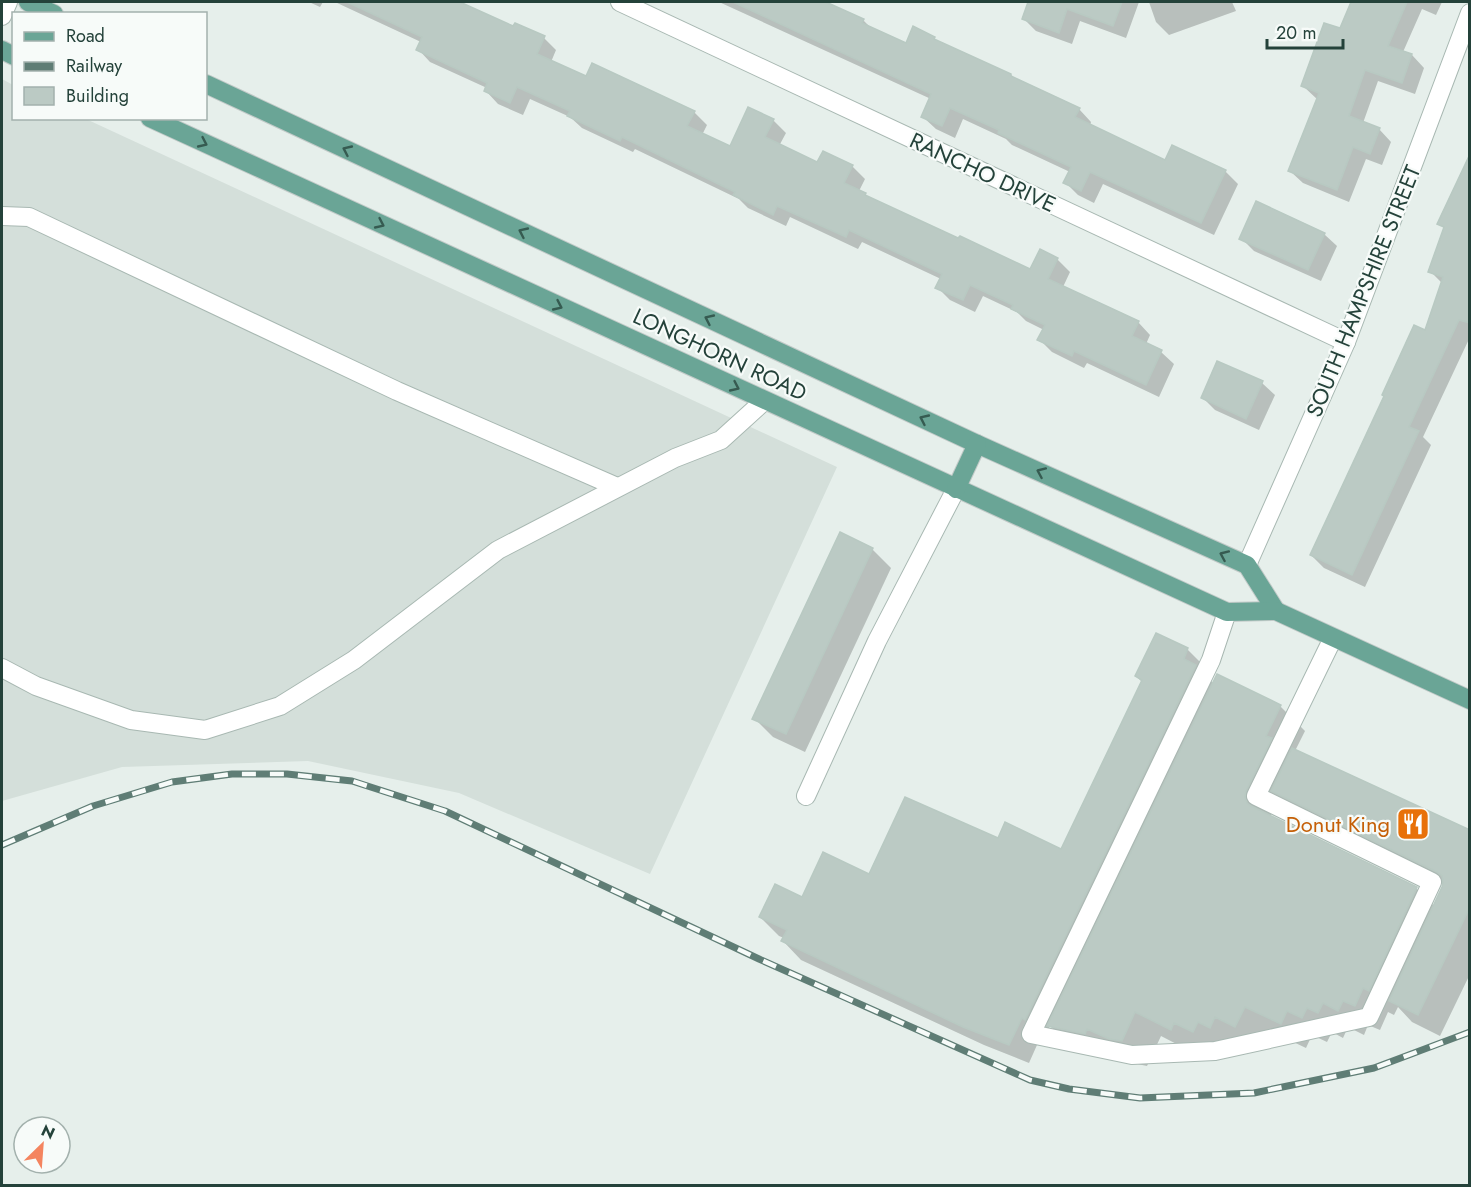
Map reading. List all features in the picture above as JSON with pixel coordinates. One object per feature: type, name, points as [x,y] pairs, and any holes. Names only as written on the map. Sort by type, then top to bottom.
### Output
[{"type":"main road","points":[[28,2],[50,12]]},
{"type":"main road","name":"LONGHORN ROAD","points":[[207,84],[977,444],[1247,565]]},
{"type":"main road","name":"LONGHORN ROAD","points":[[154,120],[1227,612],[1276,611],[1470,700]]},
{"type":"main road","points":[[956,489],[977,444]]},
{"type":"main road","points":[[1247,565],[1276,611]]},
{"type":"street","points":[[2,16],[8,2]]},
{"type":"street","name":"RANCHO DRIVE","points":[[620,2],[1346,342]]},
{"type":"street","name":"SOUTH HAMPSHIRE STREET","points":[[1247,565],[1346,342],[1470,14]]},
{"type":"street","points":[[2,216],[29,217],[397,392],[617,487]]},
{"type":"street","points":[[2,668],[36,686],[131,720],[205,730],[280,706],[354,660],[498,550],[675,458],[721,440],[764,401]]},
{"type":"street","points":[[806,796],[877,641],[956,489]]},
{"type":"street","points":[[1227,612],[1211,660],[1031,1034],[1131,1055],[1215,1051],[1369,1017],[1432,882],[1256,796],[1334,638]]},
{"type":"shaded area","points":[[2,79],[12,84],[12,120],[88,120],[837,467],[650,874],[459,793],[308,761],[122,767],[2,801]]},
{"type":"building","points":[[347,2],[460,2],[513,26],[515,23],[545,36],[537,54],[586,76],[592,63],[695,111],[687,126],[730,146],[748,107],[774,119],[765,137],[817,162],[823,151],[853,165],[844,183],[866,193],[865,195],[1030,269],[1040,249],[1058,258],[1048,279],[1139,321],[1132,336],[1162,350],[1146,385],[1074,351],[1072,356],[1037,340],[1045,325],[1011,309],[1013,305],[970,285],[963,300],[935,288],[942,274],[849,230],[846,237],[777,206],[773,215],[733,195],[735,192],[622,137],[620,141],[567,116],[570,111],[517,87],[510,103],[484,91],[487,83],[416,50],[422,37]]},
{"type":"building","points":[[733,2],[826,2],[864,19],[862,23],[906,43],[913,26],[935,37],[934,39],[1080,108],[1075,117],[1165,160],[1172,145],[1226,170],[1201,223],[1090,172],[1081,191],[1063,183],[1071,167],[950,108],[942,126],[921,117],[931,94]]},
{"type":"building","points":[[1028,2],[1122,2],[1113,26],[1067,9],[1059,33],[1022,19]]},
{"type":"building","points":[[1351,2],[1407,2],[1388,46],[1412,54],[1402,83],[1365,70],[1349,116],[1380,128],[1370,154],[1353,147],[1337,190],[1288,171],[1319,93],[1301,86],[1324,23],[1340,28]]},
{"type":"building","points":[[1470,154],[1470,323],[1459,320],[1409,427],[1419,431],[1352,575],[1310,555],[1384,396],[1382,395],[1414,325],[1425,330],[1443,277],[1428,272],[1444,227],[1437,224]]},
{"type":"building","points":[[1256,201],[1325,233],[1308,270],[1239,239]]},
{"type":"building","points":[[1217,361],[1263,381],[1246,419],[1201,398]]},
{"type":"building","points":[[840,532],[873,548],[786,734],[752,719]]},
{"type":"building","points":[[1156,633],[1188,648],[1184,659],[1196,665],[1025,1020],[1022,1018],[1009,1045],[963,1027],[781,941],[787,930],[759,917],[775,884],[802,897],[823,852],[869,874],[905,797],[998,838],[1005,822],[1061,849],[1142,680],[1135,676]]},
{"type":"building","points":[[1217,674],[1281,705],[1266,736],[1272,738],[1246,791],[1247,803],[1417,887],[1369,991],[1363,988],[1355,1006],[1343,1001],[1338,1011],[1323,1003],[1318,1013],[1307,1008],[1302,1018],[1287,1011],[1281,1024],[1245,1007],[1235,1027],[1215,1017],[1210,1028],[1198,1022],[1193,1032],[1174,1023],[1171,1030],[1135,1012],[1122,1041],[1109,1039],[1087,1029],[1085,1034],[1047,1026]]},
{"type":"building","points":[[1292,748],[1470,830],[1470,907],[1418,1015],[1389,1001],[1442,887],[1442,876],[1271,791]]},
{"type":"railway","points":[[2,845],[93,806],[172,782],[232,774],[287,774],[352,781],[445,811],[759,959],[1030,1080],[1069,1089],[1140,1098],[1254,1093],[1374,1068],[1470,1032]]},
{"type":"place","name":"Donut King","points":[[1413,824]]}]
